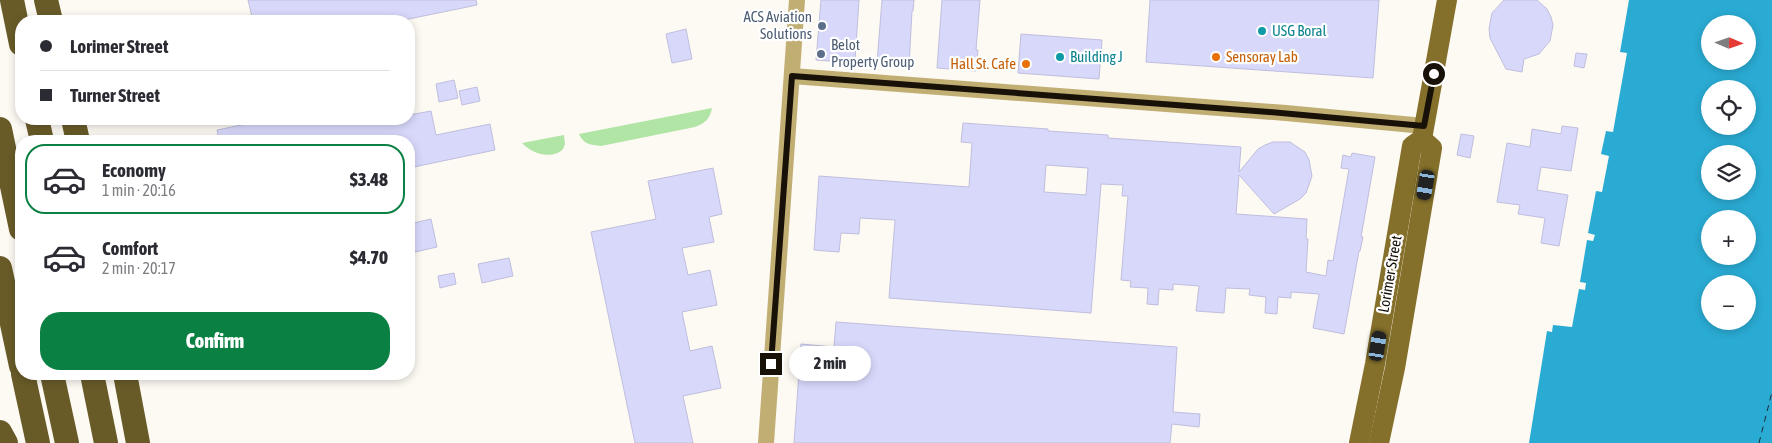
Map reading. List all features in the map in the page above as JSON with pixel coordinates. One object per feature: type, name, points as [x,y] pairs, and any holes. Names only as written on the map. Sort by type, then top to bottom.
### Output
[{"type":"highway","points":[[12,0],[15,15]]},
{"type":"highway","points":[[47,0],[51,15]]},
{"type":"highway","points":[[0,129],[15,200]]},
{"type":"highway","points":[[0,268],[15,338]]},
{"type":"highway","points":[[24,380],[38,443]]},
{"type":"highway","points":[[53,380],[66,443]]},
{"type":"highway","points":[[93,380],[106,443]]},
{"type":"highway","points":[[126,380],[138,443]]},
{"type":"highway","points":[[0,432],[6,443]]},
{"type":"main road","name":"Lorimer Street","points":[[1359,443],[1375,364],[1412,146],[1423,132],[1447,0]]},
{"type":"main road","name":"Lorimer Street","points":[[1380,443],[1395,368],[1432,148],[1423,132]]},
{"type":"street","points":[[766,443],[797,0]]},
{"type":"street","points":[[792,76],[1277,112],[1423,132]]},
{"type":"green space","points":[[712,108],[706,120],[695,127],[601,146],[585,142],[579,134]]},
{"type":"green space","points":[[564,135],[565,144],[563,149],[548,155],[536,153],[522,143]]},
{"type":"water","points":[[1629,0],[1772,0],[1772,443],[1529,443],[1547,331],[1552,332],[1553,325],[1572,327],[1579,289],[1585,290],[1586,283],[1580,282],[1587,240],[1593,241],[1595,235],[1588,233],[1596,191],[1602,192],[1609,156],[1601,154],[1606,131],[1613,132],[1627,53],[1620,52]]},
{"type":"building","points":[[248,0],[476,0],[477,5],[415,18],[415,15],[252,15]]},
{"type":"building","points":[[821,0],[859,0],[855,60],[843,59],[843,62],[816,60]]},
{"type":"building","points":[[882,0],[914,0],[909,66],[877,63]]},
{"type":"building","points":[[942,0],[980,0],[976,71],[937,68]]},
{"type":"building","name":"USG Boral","points":[[1150,0],[1379,0],[1373,78],[1146,62]]},
{"type":"building","points":[[1504,0],[1537,0],[1547,9],[1553,25],[1550,41],[1539,54],[1524,59],[1522,72],[1506,69],[1490,38],[1489,29],[1492,13]]},
{"type":"building","points":[[686,29],[692,59],[672,63],[666,34]]},
{"type":"building","name":"Building J","points":[[1021,34],[1102,40],[1099,79],[1018,73]]},
{"type":"building","points":[[1576,53],[1587,54],[1584,68],[1574,66]]},
{"type":"building","points":[[454,80],[458,98],[439,102],[436,84]]},
{"type":"building","points":[[477,87],[480,101],[462,105],[459,91]]},
{"type":"building","points":[[431,111],[436,135],[490,124],[495,150],[415,167],[415,135],[218,135],[217,130],[242,125],[415,125],[415,114]]},
{"type":"building","points":[[963,123],[1108,135],[1108,138],[1241,147],[1239,172],[1258,149],[1273,142],[1290,142],[1305,152],[1309,160],[1312,176],[1306,193],[1300,199],[1274,214],[1239,175],[1236,214],[1307,219],[1306,272],[1326,276],[1328,260],[1333,261],[1349,169],[1341,168],[1343,155],[1351,157],[1352,153],[1375,157],[1361,237],[1363,237],[1344,334],[1313,328],[1319,294],[1291,292],[1291,298],[1278,297],[1277,314],[1265,313],[1266,297],[1249,295],[1250,289],[1226,288],[1224,313],[1196,311],[1199,286],[1173,284],[1173,290],[1159,289],[1158,305],[1147,304],[1148,288],[1130,287],[1131,281],[1121,280],[1128,196],[1122,196],[1123,185],[1101,184],[1091,313],[889,298],[895,220],[860,218],[859,234],[841,233],[839,252],[814,250],[819,176],[969,187],[972,143],[961,142]],"holes":[[[1046,165],[1088,168],[1086,195],[1044,192]]]},
{"type":"building","points":[[1562,126],[1578,128],[1571,171],[1541,167],[1537,190],[1568,195],[1559,246],[1541,243],[1545,218],[1518,214],[1520,205],[1497,202],[1507,143],[1530,147],[1532,129],[1561,134]]},
{"type":"building","points":[[1461,134],[1474,136],[1470,158],[1457,155]]},
{"type":"building","points":[[713,168],[722,214],[709,217],[714,242],[682,248],[688,275],[710,270],[717,305],[682,312],[690,351],[712,346],[721,388],[683,396],[693,443],[635,443],[591,232],[656,219],[648,181]]},
{"type":"building","points":[[431,219],[437,247],[415,252],[415,223]]},
{"type":"building","points":[[509,258],[513,276],[482,283],[478,264]]},
{"type":"building","points":[[454,273],[456,284],[440,288],[438,276]]},
{"type":"building","points":[[836,322],[1177,347],[1173,412],[1200,414],[1199,427],[1172,424],[1170,443],[794,443],[801,344],[834,347]]},
{"type":"ferry route","points":[[1759,443],[1772,392]]},
{"type":"place","name":"ACS Aviation Solutions","points":[[822,26]]},
{"type":"place","name":"USG Boral","points":[[1262,31]]},
{"type":"place","name":"Belot Property Group","points":[[821,54]]},
{"type":"place","name":"Building J","points":[[1060,57]]},
{"type":"place","name":"Sensoray Lab","points":[[1216,57]]},
{"type":"place","name":"Hall St. Cafe","points":[[1026,64]]},
{"type":"route","points":[[771,364],[792,76],[1269,112],[1424,126],[1434,74]]}]
